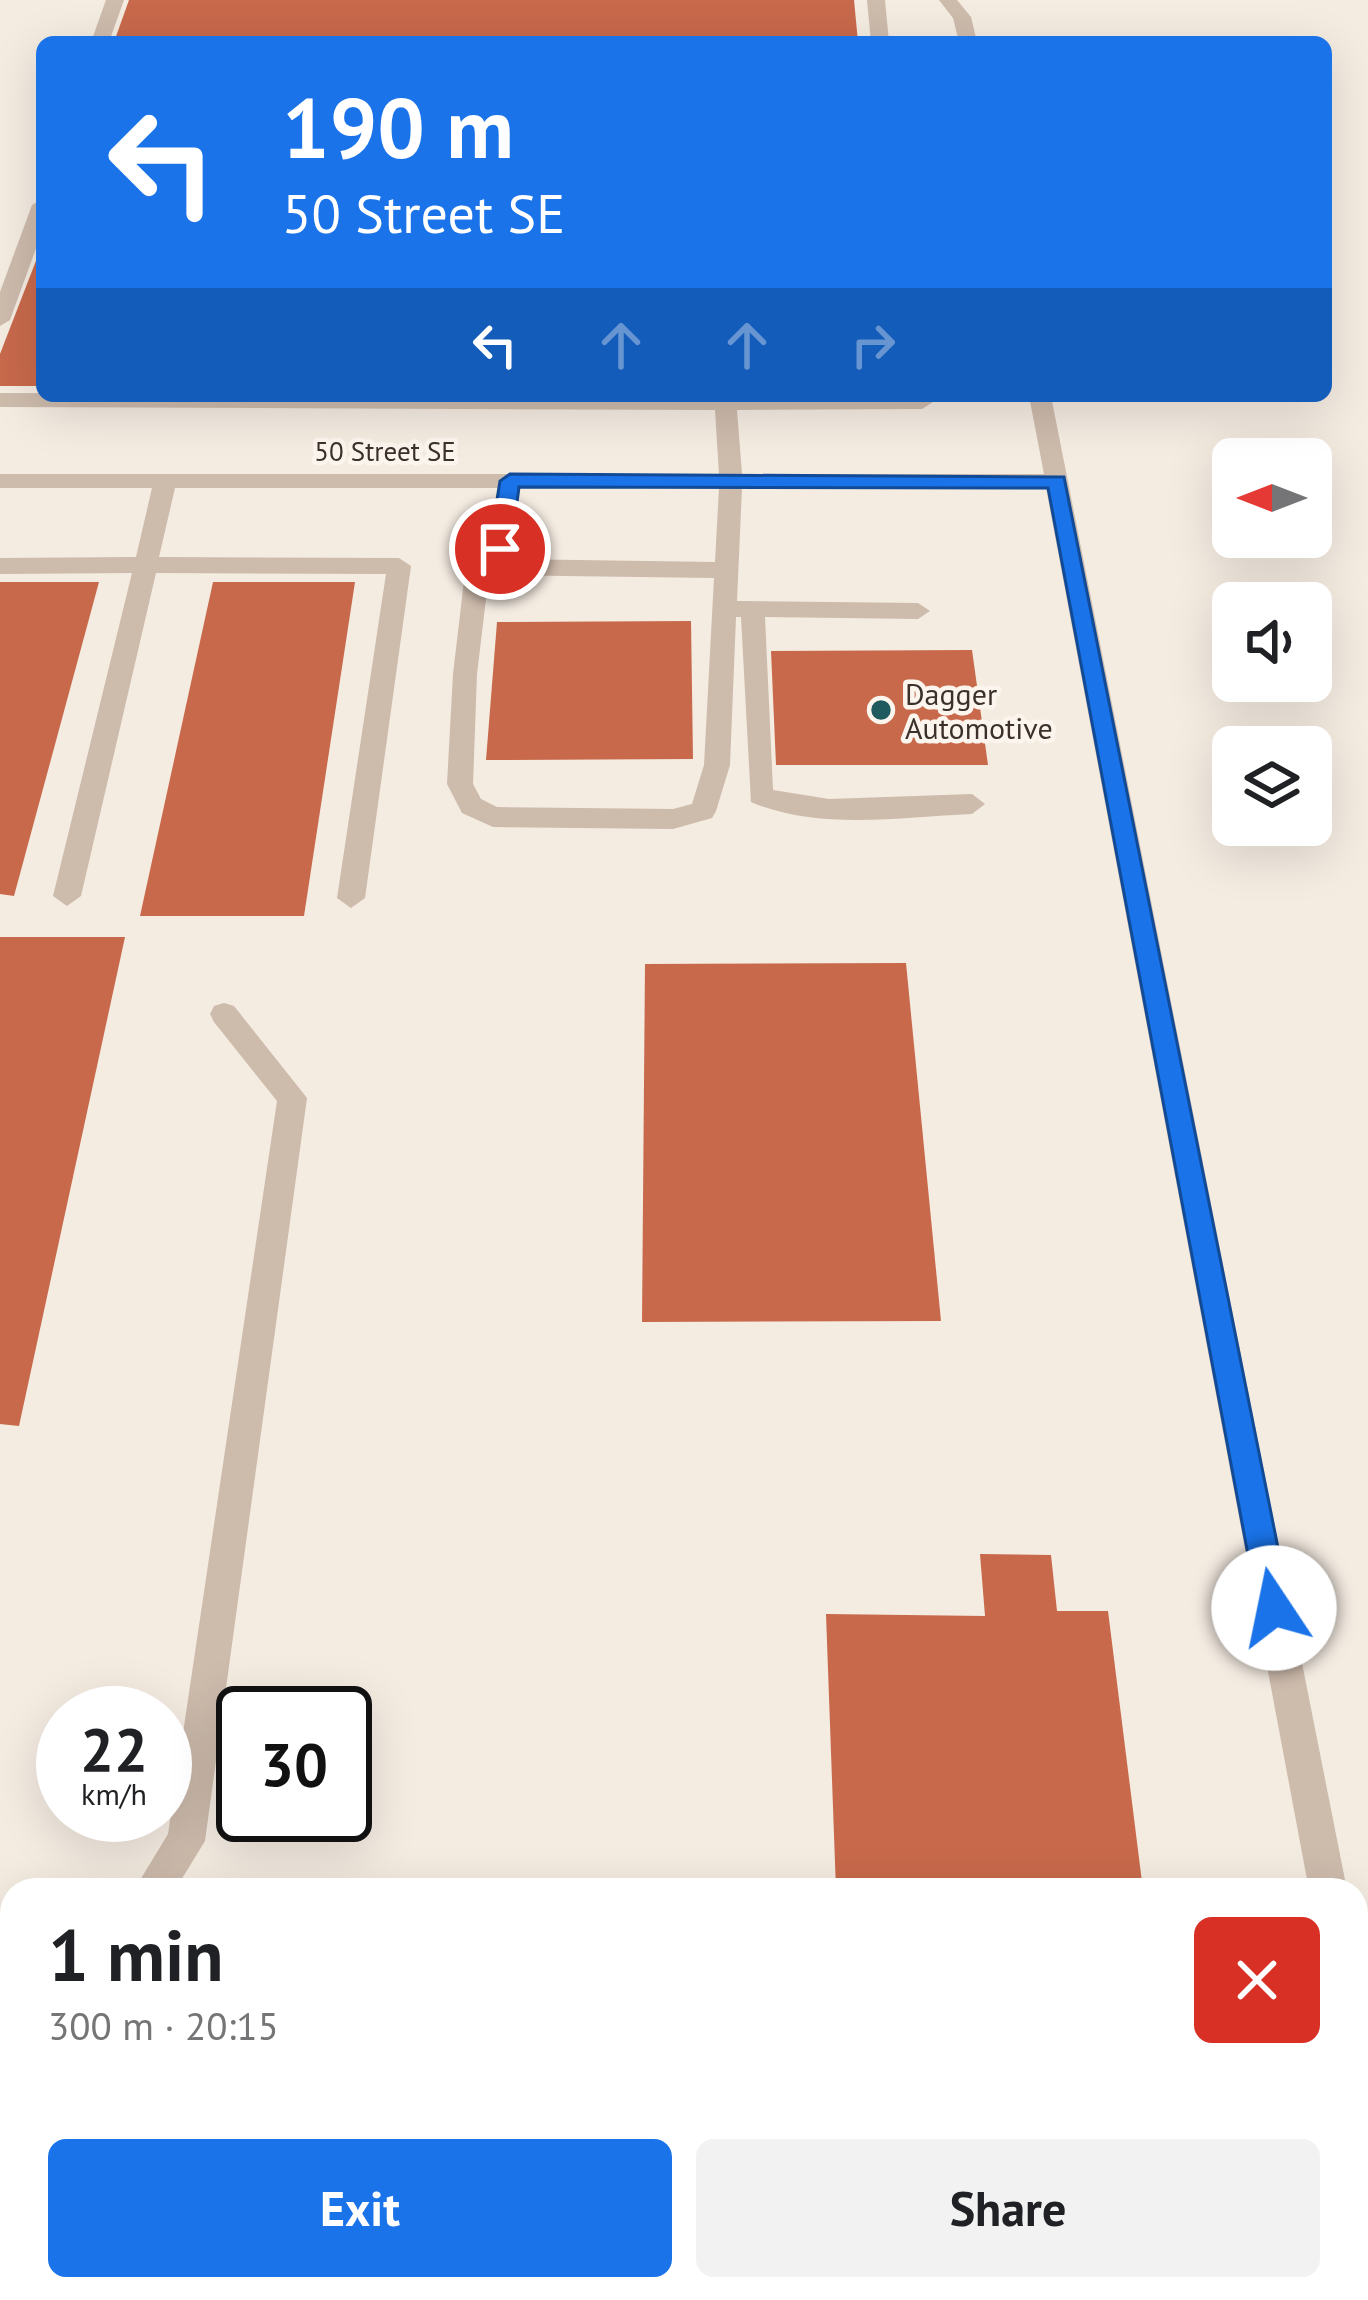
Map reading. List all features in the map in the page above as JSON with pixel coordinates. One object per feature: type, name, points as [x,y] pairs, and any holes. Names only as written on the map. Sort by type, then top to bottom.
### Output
[{"type":"street","points":[[102,36],[115,0]]},
{"type":"street","points":[[876,0],[879,36]]},
{"type":"street","points":[[948,0],[968,8]]},
{"type":"street","points":[[0,320],[36,221]]},
{"type":"street","points":[[0,400],[36,400]]},
{"type":"street","points":[[363,402],[922,402]]},
{"type":"street","points":[[1041,402],[1326,1878]]},
{"type":"street","points":[[510,481],[500,549],[476,581],[465,674],[460,784],[471,806],[493,817],[673,819],[703,811],[717,765],[731,481],[726,404]]},
{"type":"street","name":"50 Street SE","points":[[0,481],[1057,482]]},
{"type":"street","points":[[67,896],[165,481]]},
{"type":"street","points":[[0,566],[399,566],[351,898]]},
{"type":"street","points":[[484,568],[727,570]]},
{"type":"street","points":[[725,608],[918,611]]},
{"type":"street","points":[[753,609],[760,795],[772,804],[805,807],[973,805]]},
{"type":"street","points":[[161,1878],[186,1841],[292,1098],[224,1014]]},
{"type":"building","points":[[129,0],[854,0],[857,36],[116,36]]},
{"type":"building","points":[[36,261],[36,386],[0,386],[0,354]]},
{"type":"building","points":[[0,582],[99,582],[14,896],[0,894]]},
{"type":"building","points":[[213,582],[355,582],[304,916],[140,916]]},
{"type":"building","points":[[691,621],[693,759],[486,760],[497,622]]},
{"type":"building","points":[[972,650],[988,765],[776,765],[771,651]]},
{"type":"building","points":[[0,937],[125,937],[19,1426],[0,1424]]},
{"type":"building","points":[[906,963],[941,1321],[642,1322],[645,964]]},
{"type":"building","points":[[980,1554],[1051,1555],[1057,1611],[1108,1611],[1141,1878],[836,1878],[826,1614],[985,1616]]},
{"type":"place","name":"Dagger Automotive","points":[[881,710]]},
{"type":"route","points":[[500,549],[510,481],[1057,482],[1274,1608]]}]
